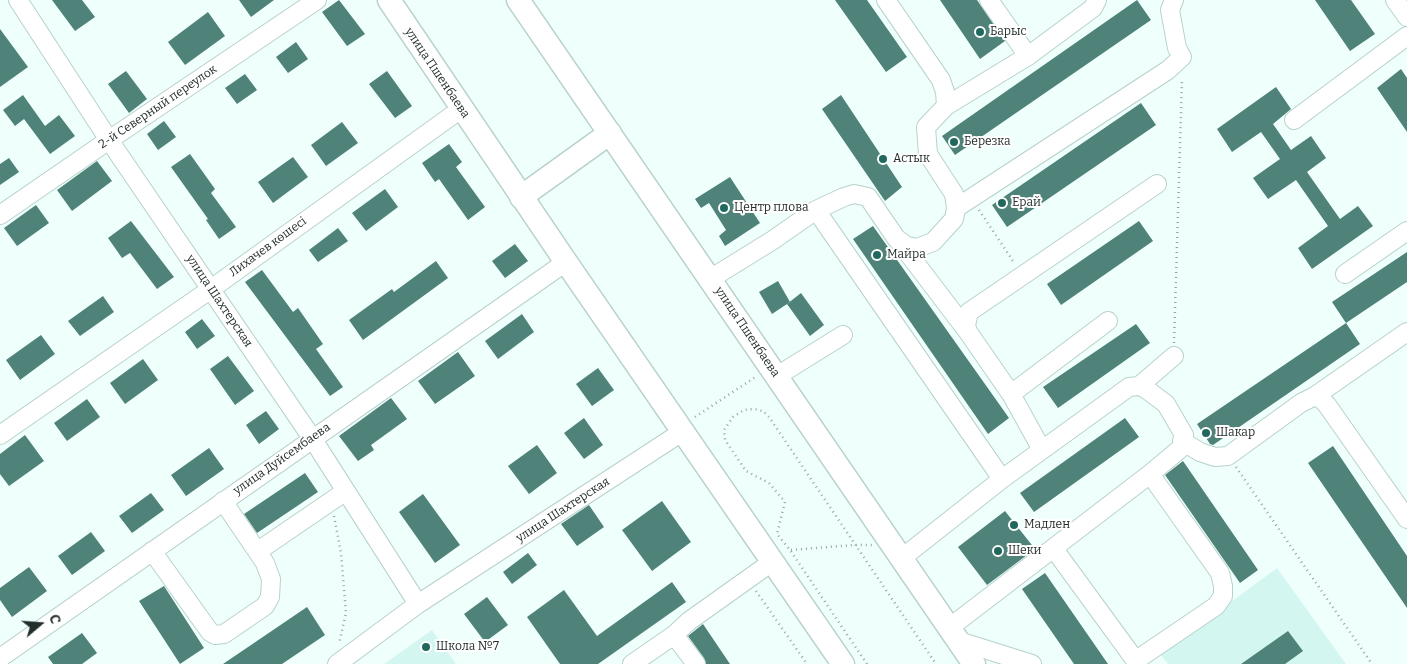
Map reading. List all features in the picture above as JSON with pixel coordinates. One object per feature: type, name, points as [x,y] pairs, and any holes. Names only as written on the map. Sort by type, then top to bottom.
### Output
[{"type":"main road","name":"улица Пшенбаева","points":[[389,0],[461,109],[681,430],[777,556],[843,664]]},
{"type":"main road","name":"улица Пшенбаева","points":[[518,0],[974,664]]},
{"type":"main road","points":[[522,197],[610,133]]},
{"type":"street","name":"улица Шахтерская","points":[[18,0],[109,140],[312,438],[339,495],[418,604]]},
{"type":"street","name":"2-й Северный переулок","points":[[0,215],[317,0]]},
{"type":"street","points":[[886,0],[941,80],[945,92],[946,106]]},
{"type":"street","points":[[989,0],[1028,56]]},
{"type":"street","points":[[896,238],[907,246],[917,248],[933,242],[954,219],[956,208],[954,194],[928,154],[926,127],[946,106],[1028,56],[1093,8],[1097,0]]},
{"type":"street","points":[[1394,0],[1407,17]]},
{"type":"street","points":[[956,208],[1168,70],[1182,57],[1177,48],[1169,3]]},
{"type":"street","points":[[1294,120],[1407,36]]},
{"type":"street","name":"Лихачев көшесі","points":[[0,435],[211,288],[461,109]]},
{"type":"street","points":[[968,332],[966,325],[969,312],[1157,184]]},
{"type":"street","points":[[710,279],[773,240],[816,210],[854,194],[868,197],[896,238],[968,332],[1011,394],[1042,450]]},
{"type":"street","points":[[816,210],[1002,479]]},
{"type":"street","points":[[1345,274],[1407,231]]},
{"type":"street","name":"улица Дуйсембаева","points":[[0,658],[566,262]]},
{"type":"street","points":[[1011,394],[1108,321]]},
{"type":"street","points":[[1182,441],[1200,452],[1215,457],[1228,456],[1407,332]]},
{"type":"street","points":[[774,372],[843,335]]},
{"type":"street","points":[[1139,386],[1174,356]]},
{"type":"street","points":[[902,558],[1002,479],[1129,387],[1139,386],[1146,388],[1166,404],[1184,435],[1181,448],[1054,549],[954,635],[1032,664]]},
{"type":"street","points":[[1315,396],[1326,405],[1406,517]]},
{"type":"street","name":"улица Шахтерская","points":[[337,656],[681,430]]},
{"type":"street","points":[[1054,549],[1137,662],[1216,606],[1223,596],[1220,573],[1150,474]]},
{"type":"street","points":[[258,551],[339,495]]},
{"type":"street","points":[[152,551],[210,632],[215,635],[224,634],[265,606],[270,597],[271,579],[266,563],[223,501]]},
{"type":"street","points":[[632,664],[674,635],[689,620],[748,579],[777,556]]},
{"type":"street","points":[[674,635],[696,664]]},
{"type":"path","points":[[1174,356],[1182,57]]},
{"type":"path","points":[[971,198],[1022,276]]},
{"type":"path","points":[[681,430],[774,372]]},
{"type":"path","points":[[867,664],[777,556],[777,534],[785,502],[769,483],[746,471],[725,440],[724,430],[733,417],[744,410],[754,409],[763,411],[769,417],[936,664]]},
{"type":"path","points":[[1228,456],[1372,664]]},
{"type":"path","points":[[337,656],[346,612],[342,554],[335,525],[339,495]]},
{"type":"path","points":[[777,556],[854,545]]},
{"type":"path","points":[[748,579],[807,664]]},
{"type":"shaded area","points":[[1277,568],[1346,664],[1168,664],[1160,654]]},
{"type":"shaded area","name":"Школа №7","points":[[432,630],[456,664],[384,664]]},
{"type":"building","points":[[52,0],[82,0],[95,17],[75,31]]},
{"type":"building","points":[[239,0],[274,0],[251,17]]},
{"type":"building","points":[[339,0],[365,34],[347,46],[322,12]]},
{"type":"building","points":[[835,0],[867,0],[907,57],[886,72]]},
{"type":"building","points":[[940,0],[977,0],[1005,41],[980,59]]},
{"type":"building","points":[[1137,0],[1151,20],[955,155],[942,136]]},
{"type":"building","points":[[1315,0],[1351,0],[1375,34],[1350,51]]},
{"type":"building","points":[[208,12],[225,36],[185,65],[168,42]]},
{"type":"building","points":[[0,29],[28,67],[0,87]]},
{"type":"building","points":[[296,42],[308,59],[288,73],[276,57]]},
{"type":"building","points":[[1401,69],[1407,78],[1407,132],[1377,88]]},
{"type":"building","points":[[126,71],[147,99],[129,113],[108,84]]},
{"type":"building","points":[[387,71],[412,106],[395,118],[369,84]]},
{"type":"building","points":[[245,74],[257,90],[237,104],[225,88]]},
{"type":"building","points":[[1276,87],[1291,109],[1273,124],[1291,150],[1311,136],[1326,158],[1307,172],[1340,219],[1358,206],[1373,226],[1312,269],[1298,248],[1328,226],[1296,180],[1268,199],[1253,178],[1280,159],[1261,132],[1232,152],[1217,129]]},
{"type":"building","points":[[23,95],[45,126],[59,115],[75,136],[50,154],[24,119],[15,126],[3,110]]},
{"type":"building","points":[[841,95],[902,187],[885,201],[822,109]]},
{"type":"building","points":[[1141,103],[1156,125],[1007,227],[992,205]]},
{"type":"building","points":[[164,121],[176,137],[158,150],[147,134]]},
{"type":"building","points":[[342,122],[358,143],[326,166],[311,145]]},
{"type":"building","points":[[449,144],[462,162],[456,167],[485,207],[468,220],[439,179],[435,182],[422,163]]},
{"type":"building","points":[[190,154],[215,189],[211,193],[236,227],[219,239],[206,220],[208,219],[171,167]]},
{"type":"building","points":[[293,157],[308,177],[273,203],[258,182]]},
{"type":"building","points":[[9,158],[19,172],[0,185],[0,164]]},
{"type":"building","points":[[97,161],[112,181],[72,211],[57,190]]},
{"type":"building","points":[[730,177],[760,223],[725,246],[719,236],[726,230],[709,203],[701,208],[695,199]]},
{"type":"building","points":[[385,189],[398,207],[366,231],[352,213]]},
{"type":"building","points":[[36,205],[49,223],[17,246],[4,228]]},
{"type":"building","points":[[131,221],[174,277],[157,289],[130,253],[122,258],[108,238]]},
{"type":"building","points":[[1139,221],[1153,241],[1061,305],[1047,284]]},
{"type":"building","points":[[873,226],[1009,418],[988,434],[853,239]]},
{"type":"building","points":[[338,228],[348,241],[318,262],[309,250]]},
{"type":"building","points":[[515,244],[528,261],[505,278],[492,261]]},
{"type":"building","points":[[1407,252],[1407,282],[1346,323],[1332,302]]},
{"type":"building","points":[[436,261],[448,278],[363,340],[349,320],[392,289],[394,292]]},
{"type":"building","points":[[262,270],[293,312],[298,308],[323,344],[316,349],[343,387],[330,396],[245,282]]},
{"type":"building","points":[[778,281],[790,302],[772,314],[759,292]]},
{"type":"building","points":[[801,293],[824,325],[810,336],[787,304]]},
{"type":"building","points":[[103,296],[114,312],[80,336],[68,321]]},
{"type":"building","points":[[522,314],[534,332],[498,359],[485,341]]},
{"type":"building","points":[[202,319],[215,336],[197,349],[185,332]]},
{"type":"building","points":[[1346,323],[1360,344],[1213,445],[1210,444],[1197,424]]},
{"type":"building","points":[[1136,324],[1150,343],[1058,408],[1043,387]]},
{"type":"building","points":[[41,335],[55,354],[20,380],[6,360]]},
{"type":"building","points":[[458,352],[475,376],[435,404],[418,381]]},
{"type":"building","points":[[228,356],[254,391],[235,405],[210,369]]},
{"type":"building","points":[[143,359],[158,380],[125,404],[110,383]]},
{"type":"building","points":[[598,368],[614,390],[592,406],[576,384]]},
{"type":"building","points":[[391,398],[407,419],[371,445],[374,450],[358,461],[339,436]]},
{"type":"building","points":[[87,399],[100,417],[67,441],[54,423]]},
{"type":"building","points":[[266,411],[279,429],[259,444],[246,425]]},
{"type":"building","points":[[584,418],[603,445],[584,459],[564,433]]},
{"type":"building","points":[[1125,418],[1139,437],[1034,512],[1020,493]]},
{"type":"building","points":[[25,435],[44,461],[9,486],[0,474],[0,454]]},
{"type":"building","points":[[537,445],[557,473],[529,494],[508,466]]},
{"type":"building","points":[[1333,446],[1407,556],[1407,608],[1308,463]]},
{"type":"building","points":[[209,448],[224,469],[186,496],[171,475]]},
{"type":"building","points":[[1183,461],[1258,570],[1240,583],[1165,475]]},
{"type":"building","points":[[305,473],[318,492],[257,533],[244,514]]},
{"type":"building","points":[[151,493],[164,510],[132,533],[119,516]]},
{"type":"building","points":[[423,494],[460,545],[435,563],[399,512]]},
{"type":"building","points":[[662,501],[691,542],[652,571],[622,530]]},
{"type":"building","points":[[589,505],[604,527],[577,546],[561,524]]},
{"type":"building","name":"Шеки","points":[[1005,511],[1035,549],[987,585],[958,547]]},
{"type":"building","points":[[91,532],[105,551],[72,575],[58,556]]},
{"type":"building","points":[[528,553],[537,565],[512,584],[503,572]]},
{"type":"building","points":[[29,567],[47,591],[12,617],[0,600],[0,588]]},
{"type":"building","points":[[1045,573],[1108,664],[1074,664],[1022,589]]},
{"type":"building","points":[[672,582],[686,602],[598,664],[560,664],[527,617],[564,590],[597,636]]},
{"type":"building","points":[[164,586],[204,648],[180,664],[139,601]]},
{"type":"building","points":[[487,597],[508,625],[485,642],[464,614]]},
{"type":"building","points":[[307,607],[325,635],[282,664],[223,664]]},
{"type":"building","points":[[703,624],[730,664],[706,664],[704,658],[688,636]]},
{"type":"building","points":[[1288,631],[1303,651],[1285,664],[1241,664]]},
{"type":"building","points":[[82,633],[97,653],[82,664],[53,664],[48,657]]},
{"type":"place","name":"Барыс","points":[[980,32]]},
{"type":"place","name":"Березка","points":[[954,142]]},
{"type":"place","name":"Астык","points":[[883,159]]},
{"type":"place","name":"Ерай","points":[[1002,203]]},
{"type":"place","name":"Центр плова","points":[[724,208]]},
{"type":"place","name":"Майра","points":[[877,255]]},
{"type":"place","name":"Шакар","points":[[1206,433]]},
{"type":"place","name":"Мадлен","points":[[1014,525]]},
{"type":"place","name":"Шеки","points":[[998,551]]},
{"type":"place","name":"Школа №7","points":[[426,647]]}]
